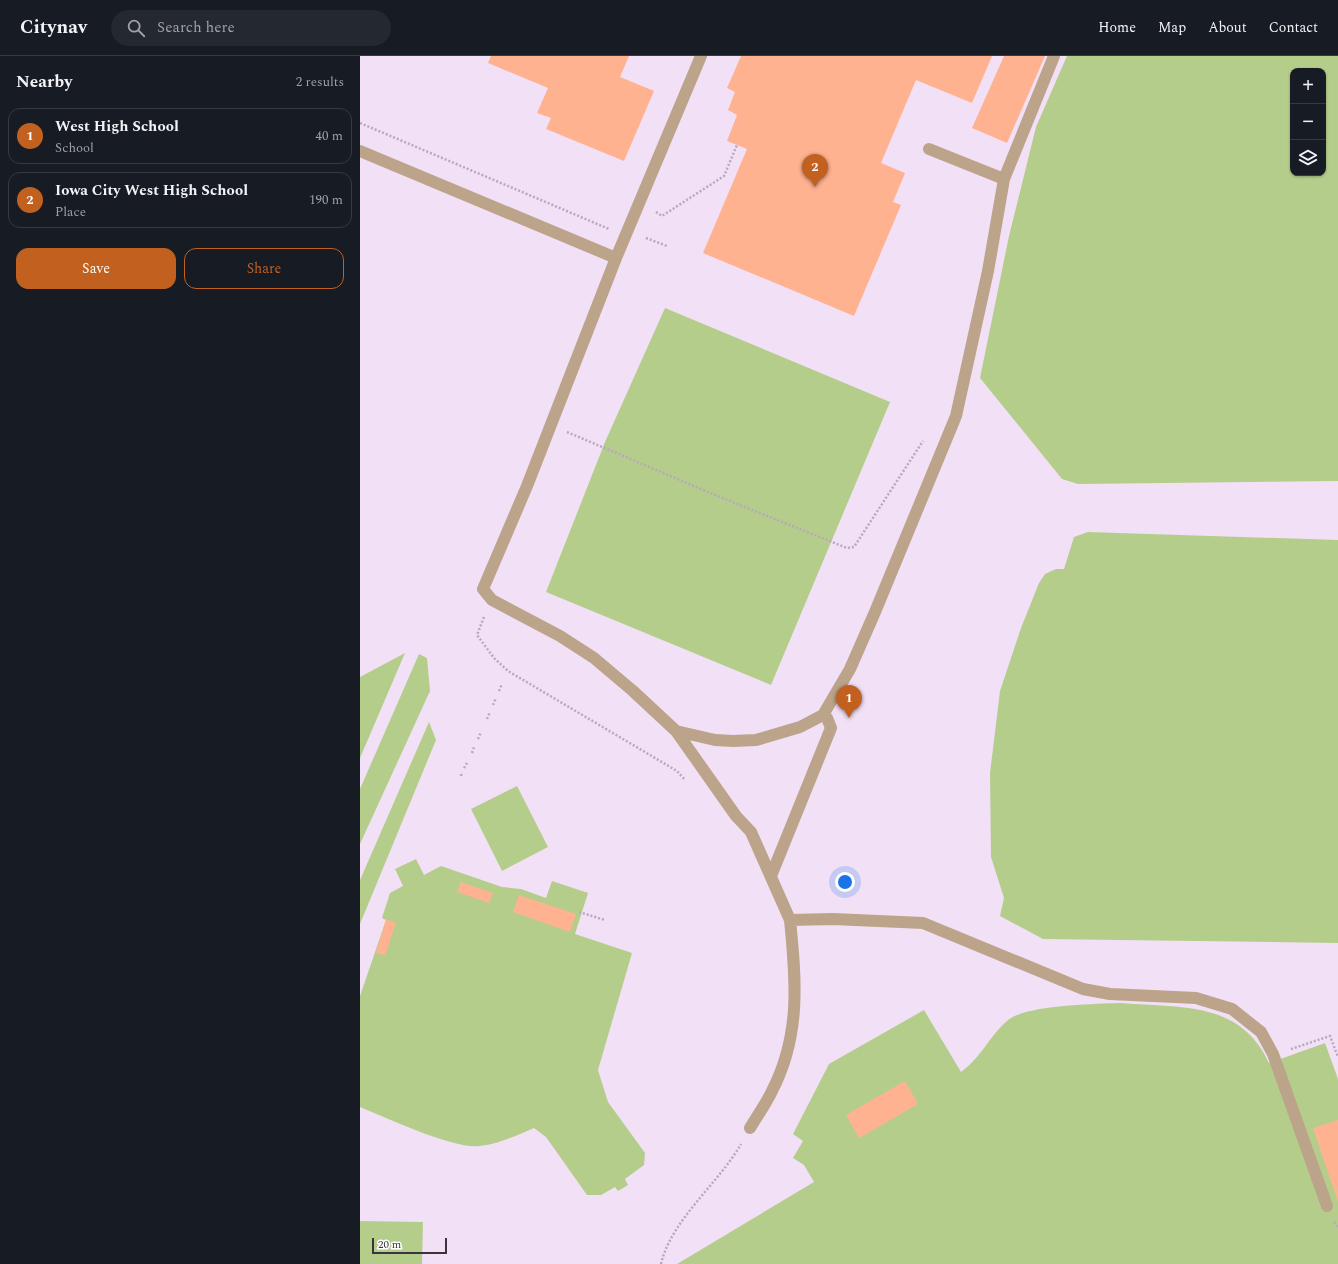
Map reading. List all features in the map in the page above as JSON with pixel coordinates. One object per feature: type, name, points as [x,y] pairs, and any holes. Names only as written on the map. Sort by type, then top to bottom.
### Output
[{"type":"lane","points":[[701,56],[616,258],[527,486],[484,590],[492,600],[560,636],[594,658],[633,691],[676,732],[736,816],[751,832],[790,920],[796,994],[793,1022],[784,1062],[772,1090],[750,1128]]},
{"type":"lane","points":[[676,732],[715,740],[756,740],[800,726],[824,714],[850,668],[875,612],[956,416],[986,279],[1004,179],[1054,56]]},
{"type":"lane","points":[[929,148],[1004,179]]},
{"type":"lane","points":[[360,151],[616,258]]},
{"type":"lane","points":[[771,876],[831,728],[824,714]]},
{"type":"lane","points":[[790,920],[833,919],[924,923],[1083,989],[1110,994],[1196,998],[1232,1009],[1261,1032],[1273,1054],[1326,1206]]},
{"type":"path","points":[[360,123],[625,236],[641,242],[645,237],[667,246]]},
{"type":"path","points":[[652,218],[654,212],[662,216],[724,176],[738,145]]},
{"type":"path","points":[[577,436],[715,496],[847,548],[854,547],[925,438]]},
{"type":"path","points":[[492,600],[477,635],[494,658],[508,671],[677,771],[689,784]]},
{"type":"path","points":[[499,691],[502,684]]},
{"type":"path","points":[[493,705],[496,698]]},
{"type":"path","points":[[487,720],[490,712]]},
{"type":"path","points":[[478,739],[481,732]]},
{"type":"path","points":[[472,753],[474,747]]},
{"type":"path","points":[[464,768],[467,763]]},
{"type":"path","points":[[461,776],[462,772]]},
{"type":"path","points":[[579,912],[605,920]]},
{"type":"path","points":[[1273,1054],[1330,1036],[1338,1057]]},
{"type":"path","points":[[661,1264],[663,1254],[680,1225],[732,1161],[750,1128]]},
{"type":"green space","points":[[1067,56],[1338,56],[1338,481],[1078,484],[1062,479],[980,378],[1009,236],[1036,127]]},
{"type":"green space","points":[[665,308],[890,402],[771,685],[546,592],[605,442]]},
{"type":"green space","points":[[1088,532],[1338,540],[1338,943],[1043,939],[1000,916],[1004,898],[991,857],[990,773],[1000,691],[1021,628],[1039,583],[1045,574],[1056,569],[1064,569],[1074,537]]},
{"type":"green space","points":[[405,653],[360,758],[360,677]]},
{"type":"green space","points":[[419,654],[427,658],[430,691],[360,844],[360,789]]},
{"type":"green space","points":[[429,722],[436,740],[360,924],[360,880]]},
{"type":"green space","points":[[517,786],[548,847],[502,871],[471,809]]},
{"type":"green space","points":[[416,859],[424,875],[441,866],[502,887],[521,889],[546,898],[552,881],[588,893],[575,934],[632,953],[598,1070],[608,1102],[645,1153],[644,1165],[625,1179],[628,1185],[618,1191],[615,1187],[601,1195],[587,1195],[546,1137],[534,1128],[493,1144],[468,1146],[453,1143],[420,1132],[360,1107],[360,996],[386,920],[382,918],[390,893],[403,886],[395,869]]},
{"type":"green space","points":[[1120,1003],[1206,1011],[1225,1018],[1242,1028],[1257,1043],[1269,1063],[1325,1043],[1338,1079],[1338,1264],[677,1264],[814,1182],[804,1165],[793,1158],[803,1141],[793,1134],[829,1064],[924,1010],[961,1072],[974,1060],[996,1032],[1008,1020],[1017,1015],[1030,1011],[1061,1006]]},
{"type":"green space","points":[[360,1221],[423,1222],[422,1264],[360,1264]]},
{"type":"building","points":[[491,56],[629,56],[620,77],[654,91],[624,161],[546,129],[551,118],[537,113],[548,88],[488,63]]},
{"type":"building","points":[[741,56],[992,56],[972,103],[916,80],[881,163],[905,173],[893,202],[901,205],[854,316],[703,253],[747,149],[727,141],[737,115],[728,110],[735,92],[727,88]]},
{"type":"building","points":[[1004,56],[1045,56],[1007,143],[972,128]]},
{"type":"building","points":[[461,882],[493,893],[489,903],[457,892]]},
{"type":"building","points":[[519,895],[576,914],[570,932],[513,912]]},
{"type":"building","points":[[386,919],[396,923],[385,955],[376,953]]},
{"type":"building","points":[[905,1081],[918,1104],[859,1138],[846,1115]]},
{"type":"building","points":[[1338,1120],[1338,1202],[1313,1128]]},
{"type":"place","name":"Iowa City West High School","points":[[815,187]]},
{"type":"place","name":"West High School","points":[[849,718]]}]
